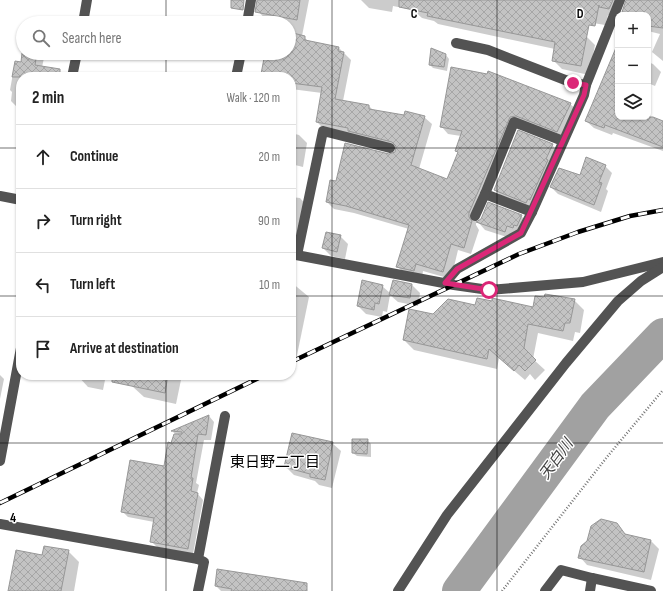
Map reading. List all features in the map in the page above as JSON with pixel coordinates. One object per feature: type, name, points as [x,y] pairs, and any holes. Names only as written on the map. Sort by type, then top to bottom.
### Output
[{"type":"street","points":[[84,16],[87,0]]},
{"type":"street","points":[[248,16],[251,0]]},
{"type":"street","points":[[445,283],[457,269],[521,233],[532,212],[584,95],[586,85],[620,0]]},
{"type":"street","points":[[456,43],[488,50],[573,83],[586,85]]},
{"type":"street","points":[[73,72],[76,60]]},
{"type":"street","points":[[237,72],[240,60]]},
{"type":"street","points":[[475,216],[514,122],[563,141]]},
{"type":"street","points":[[296,247],[323,132],[390,148]]},
{"type":"street","points":[[485,194],[532,212]]},
{"type":"street","points":[[0,196],[16,199]]},
{"type":"street","points":[[296,255],[489,290],[583,282],[663,262]]},
{"type":"street","points":[[398,591],[447,515],[566,363],[618,301],[641,281],[663,267]]},
{"type":"street","points":[[0,460],[16,375]]},
{"type":"street","points":[[198,559],[225,416]]},
{"type":"street","points":[[0,524],[198,559],[204,562],[198,591]]},
{"type":"street","points":[[545,591],[561,570],[651,591]]},
{"type":"street","points":[[590,591],[592,578]]},
{"type":"path","points":[[502,591],[597,469],[663,390]]},
{"type":"building","points":[[231,0],[244,0],[243,10],[231,8]]},
{"type":"building","points":[[257,0],[300,0],[297,20],[296,16],[276,16],[255,12]]},
{"type":"building","points":[[399,0],[613,0],[609,9],[599,7],[599,5],[595,26],[589,25],[581,66],[552,61],[555,42],[427,16],[428,13],[399,7]]},
{"type":"building","points":[[626,0],[663,0],[663,28],[651,26],[651,12],[622,12]]},
{"type":"building","points":[[296,34],[305,36],[305,40],[339,47],[338,51],[344,52],[335,99],[369,105],[369,109],[404,115],[405,111],[425,116],[411,165],[447,179],[458,152],[455,151],[462,131],[440,127],[451,67],[487,74],[488,71],[571,103],[557,132],[516,116],[510,117],[469,213],[469,217],[472,221],[464,248],[451,244],[443,272],[416,264],[414,271],[396,267],[409,225],[346,206],[326,202],[330,180],[336,181],[345,143],[389,154],[395,152],[396,146],[392,142],[348,131],[348,128],[316,122],[322,87],[296,84],[296,72],[261,72],[264,60],[296,60]]},
{"type":"building","points":[[431,48],[446,54],[444,67],[429,65]]},
{"type":"building","points":[[615,50],[615,120],[651,120],[651,117],[653,117],[663,121],[663,147],[605,125],[604,128],[585,121]]},
{"type":"building","points":[[21,60],[36,60],[35,65],[60,69],[60,72],[16,72],[16,77],[12,77],[15,61],[21,62]]},
{"type":"building","points":[[518,130],[553,144],[546,159],[548,160],[530,200],[528,199],[526,203],[494,190]]},
{"type":"building","points":[[586,157],[606,165],[599,182],[602,183],[594,205],[550,187],[559,168],[580,175]]},
{"type":"building","points":[[488,202],[522,215],[517,226],[514,225],[513,228],[507,226],[505,232],[476,222],[481,219]]},
{"type":"building","points":[[326,232],[341,235],[337,252],[322,248]]},
{"type":"building","points":[[362,280],[383,285],[379,304],[375,303],[374,310],[357,306]]},
{"type":"building","points":[[393,280],[412,284],[410,298],[389,295]]},
{"type":"building","points":[[545,294],[575,299],[570,323],[565,323],[563,331],[528,324],[524,348],[536,360],[525,371],[519,365],[514,371],[489,349],[487,359],[403,340],[409,309],[433,314],[448,299],[475,305],[477,298],[492,301],[492,298],[533,307],[535,296],[544,297]]},
{"type":"building","points":[[112,380],[167,380],[165,393],[112,382]]},
{"type":"building","points":[[209,415],[206,435],[198,434],[191,478],[193,478],[191,491],[198,493],[188,549],[150,542],[154,518],[121,512],[130,460],[164,466],[168,442],[171,443],[174,434],[182,434],[182,432],[171,431]]},
{"type":"building","points":[[292,433],[333,442],[325,480],[310,477],[310,474],[284,467]]},
{"type":"building","points":[[352,439],[368,439],[367,454],[352,453]]},
{"type":"building","points":[[601,519],[617,523],[625,534],[651,540],[644,572],[578,558],[581,546],[587,541],[591,526]]},
{"type":"building","points":[[44,546],[69,550],[61,591],[8,591],[16,550],[42,555]]},
{"type":"building","points":[[217,569],[307,583],[307,591],[231,591],[232,589],[215,586]]},
{"type":"waterway","name":"天白川","points":[[459,591],[595,406],[663,335]]},
{"type":"railway","points":[[296,360],[519,254],[578,232],[630,216],[663,210]]},
{"type":"railway","points":[[0,503],[255,380]]},
{"type":"district","name":"東日野二丁目","points":[[275,462]]},
{"type":"route","points":[[489,290],[475,289],[445,283],[457,269],[521,233],[532,212],[584,95],[586,85],[573,83]]}]
